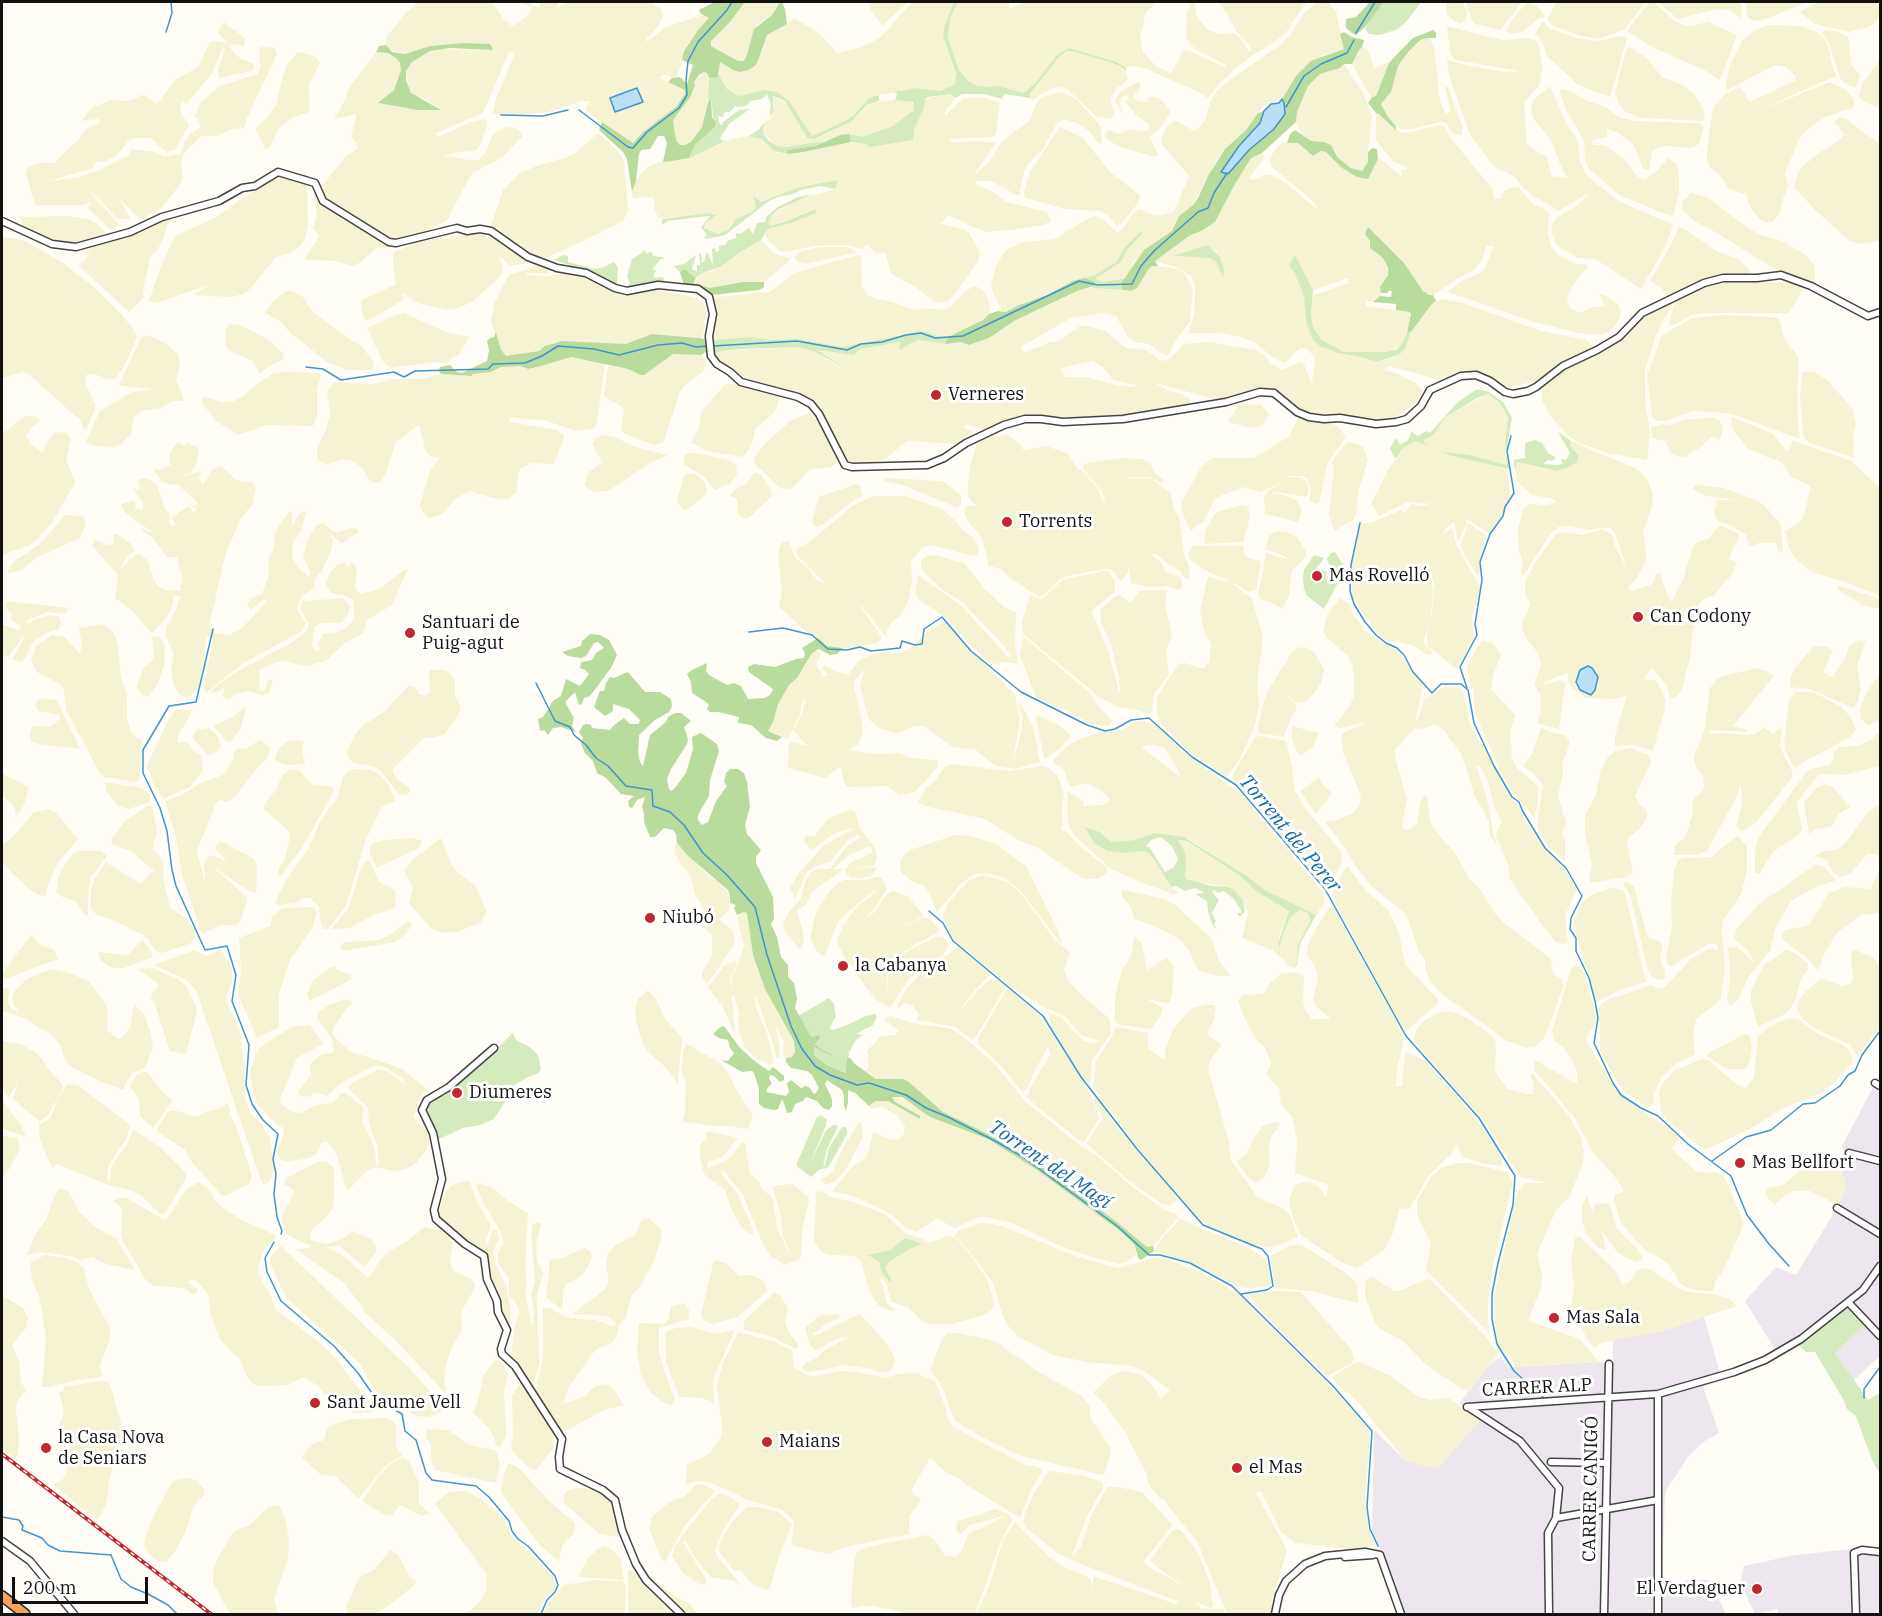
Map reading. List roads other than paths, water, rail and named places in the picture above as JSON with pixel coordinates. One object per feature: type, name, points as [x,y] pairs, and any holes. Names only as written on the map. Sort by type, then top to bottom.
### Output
[{"type":"highway","points":[[2,1596],[25,1614]]},
{"type":"street","points":[[2,221],[52,244],[75,247],[130,232],[162,217],[219,201],[242,189],[255,186],[278,172],[315,183],[323,201],[388,242],[396,243],[457,228],[467,231],[480,229],[491,231],[528,258],[558,268],[586,273],[615,288],[627,291],[658,285],[698,289],[704,291],[709,297],[713,314],[709,336],[711,356],[717,364],[741,382],[798,397],[811,404],[819,414],[845,465],[852,467],[927,465],[944,458],[973,439],[1004,425],[1025,419],[1063,422],[1123,419],[1226,402],[1260,392],[1274,393],[1297,412],[1309,417],[1340,418],[1376,424],[1396,422],[1407,419],[1421,406],[1430,390],[1461,376],[1476,375],[1490,381],[1505,392],[1513,394],[1528,391],[1563,366],[1618,337],[1642,313],[1704,283],[1723,278],[1781,275],[1811,286],[1868,316],[1881,312]]},
{"type":"street","points":[[494,1048],[449,1087],[427,1100],[422,1110],[433,1132],[442,1179],[434,1210],[436,1219],[483,1256],[487,1279],[497,1301],[498,1312],[507,1330],[501,1349],[502,1354],[515,1366],[562,1439],[560,1469],[603,1490],[615,1500],[622,1530],[636,1564],[646,1580],[681,1614]]},
{"type":"street","points":[[1850,1153],[1881,1161]]},
{"type":"street","points":[[1837,1208],[1881,1234]]},
{"type":"street","name":"CARRER ALP","points":[[1556,1518],[1559,1488],[1554,1480],[1520,1441],[1467,1407],[1658,1394],[1734,1372],[1765,1360],[1801,1339],[1863,1290],[1881,1266]]},
{"type":"street","points":[[1848,1302],[1881,1336]]},
{"type":"street","name":"CARRER CANIGÓ","points":[[1604,1614],[1609,1364]]},
{"type":"street","points":[[1658,1394],[1658,1614]]},
{"type":"street","points":[[1551,1461],[1606,1462]]},
{"type":"street","points":[[1549,1614],[1548,1533],[1556,1518],[1658,1500]]},
{"type":"street","points":[[2,1541],[30,1561],[74,1614]]},
{"type":"street","points":[[1856,1614],[1854,1553],[1862,1550],[1881,1552]]},
{"type":"street","points":[[1277,1614],[1287,1587],[1307,1567],[1320,1560],[1380,1555],[1401,1614]]},
{"type":"water","points":[[637,88],[643,102],[615,112],[610,98]]},
{"type":"water","points":[[1282,99],[1285,114],[1274,129],[1249,150],[1228,174],[1221,172],[1239,146],[1260,123],[1264,111],[1271,104],[1279,103]]},
{"type":"water","points":[[1588,666],[1598,677],[1595,690],[1591,695],[1580,690],[1576,682],[1580,670]]},
{"type":"waterway","points":[[166,32],[172,13],[171,2]]},
{"type":"waterway","points":[[579,110],[628,147],[633,148],[647,132],[679,108],[687,95],[688,61],[698,42],[732,2]]},
{"type":"waterway","points":[[1356,33],[1375,2]]},
{"type":"waterway","points":[[1286,107],[1304,76],[1321,64],[1347,53],[1354,40]]},
{"type":"waterway","points":[[501,115],[543,116],[568,110]]},
{"type":"waterway","points":[[713,346],[797,341],[847,350],[861,344],[882,342],[921,333],[935,338],[963,336],[1079,281],[1098,285],[1132,284],[1141,266],[1154,251],[1198,212],[1208,208],[1214,193],[1227,173]]},
{"type":"waterway","points":[[306,367],[323,369],[341,380],[394,372],[404,377],[415,371],[488,369],[493,364],[525,363],[558,346],[594,349],[619,355],[658,345],[682,343],[696,347],[708,346]]},
{"type":"waterway","points":[[1467,688],[1460,667],[1477,635],[1475,624],[1482,580],[1480,562],[1490,534],[1503,516],[1505,507],[1514,493],[1507,451],[1511,436]]},
{"type":"waterway","points":[[1360,523],[1351,565],[1350,591],[1354,604],[1376,635],[1404,655],[1413,672],[1432,693],[1441,684],[1461,684],[1468,690],[1474,723],[1494,766],[1512,797],[1519,802],[1545,848],[1566,868],[1582,896],[1571,918],[1570,929],[1576,938],[1576,951],[1589,978],[1595,1001],[1598,1018],[1594,1043],[1613,1083],[1621,1095],[1658,1116],[1688,1144],[1731,1176],[1747,1215],[1789,1266]]},
{"type":"waterway","name":"Torrent del Perer","points":[[749,632],[783,628],[812,635],[828,649],[847,650],[860,647],[871,651],[900,648],[902,641],[915,645],[922,644],[924,629],[942,617],[971,651],[1021,692],[1087,725],[1105,731],[1115,729],[1131,720],[1149,718],[1192,757],[1236,785],[1325,889],[1406,1036],[1479,1118],[1515,1176],[1513,1205],[1492,1294],[1492,1319],[1497,1344],[1514,1371],[1544,1398]]},
{"type":"waterway","points":[[213,629],[196,702],[169,706],[143,750],[143,773],[160,808],[167,831],[176,886],[205,950],[227,946],[236,975],[232,1001],[249,1045],[246,1085],[252,1104],[263,1120],[278,1134],[273,1159],[276,1174],[274,1194],[281,1234]]},
{"type":"waterway","name":"Torrent del Magí","points":[[536,683],[555,721],[570,727],[574,735],[626,786],[652,790],[653,806],[670,812],[684,825],[703,853],[727,875],[755,907],[767,955],[791,1026],[802,1049],[815,1066],[830,1075],[857,1085],[869,1083],[906,1095],[926,1108],[997,1142],[1023,1157],[1117,1226],[1149,1255],[1160,1255],[1190,1263],[1232,1286],[1333,1386],[1372,1431],[1367,1507],[1370,1529],[1378,1546]]},
{"type":"waterway","points":[[929,911],[943,923],[953,941],[1043,1016],[1081,1077],[1137,1149],[1203,1225],[1262,1249],[1268,1256],[1273,1286],[1267,1290],[1241,1294]]},
{"type":"waterway","points":[[1712,1161],[1746,1137],[1771,1130],[1803,1104],[1815,1103],[1840,1086],[1848,1075],[1855,1071],[1862,1055],[1880,1031]]},
{"type":"waterway","points":[[274,1242],[265,1258],[267,1272],[281,1301],[334,1346],[358,1373],[376,1399],[402,1414],[405,1431],[416,1440],[426,1473],[432,1480],[476,1486],[489,1497],[509,1521],[518,1539],[528,1546],[555,1576],[558,1585],[547,1600],[541,1614]]},
{"type":"waterway","points":[[1864,1398],[1864,1389],[1880,1367]]},
{"type":"waterway","points":[[2,1517],[19,1520],[23,1526],[22,1530],[42,1538],[48,1545],[60,1551],[111,1555],[121,1579],[131,1587],[168,1605],[177,1614]]},
{"type":"railway","points":[[2,1454],[211,1614]]},
{"type":"place","name":"Verneres","points":[[936,395]]},
{"type":"place","name":"Torrents","points":[[1007,522]]},
{"type":"place","name":"Mas Rovelló","points":[[1317,576]]},
{"type":"place","name":"Can Codony","points":[[1638,617]]},
{"type":"place","name":"Santuari de Puig-agut","points":[[410,633]]},
{"type":"place","name":"Niubó","points":[[650,918]]},
{"type":"place","name":"la Cabanya","points":[[843,966]]},
{"type":"place","name":"Diumeres","points":[[457,1093]]},
{"type":"place","name":"Mas Bellfort","points":[[1740,1163]]},
{"type":"place","name":"Mas Sala","points":[[1554,1318]]},
{"type":"place","name":"Sant Jaume Vell","points":[[315,1403]]},
{"type":"place","name":"Maians","points":[[767,1442]]},
{"type":"place","name":"la Casa Nova de Seniars","points":[[46,1448]]},
{"type":"place","name":"el Mas","points":[[1237,1468]]},
{"type":"place","name":"El Verdaguer","points":[[1757,1589]]}]
